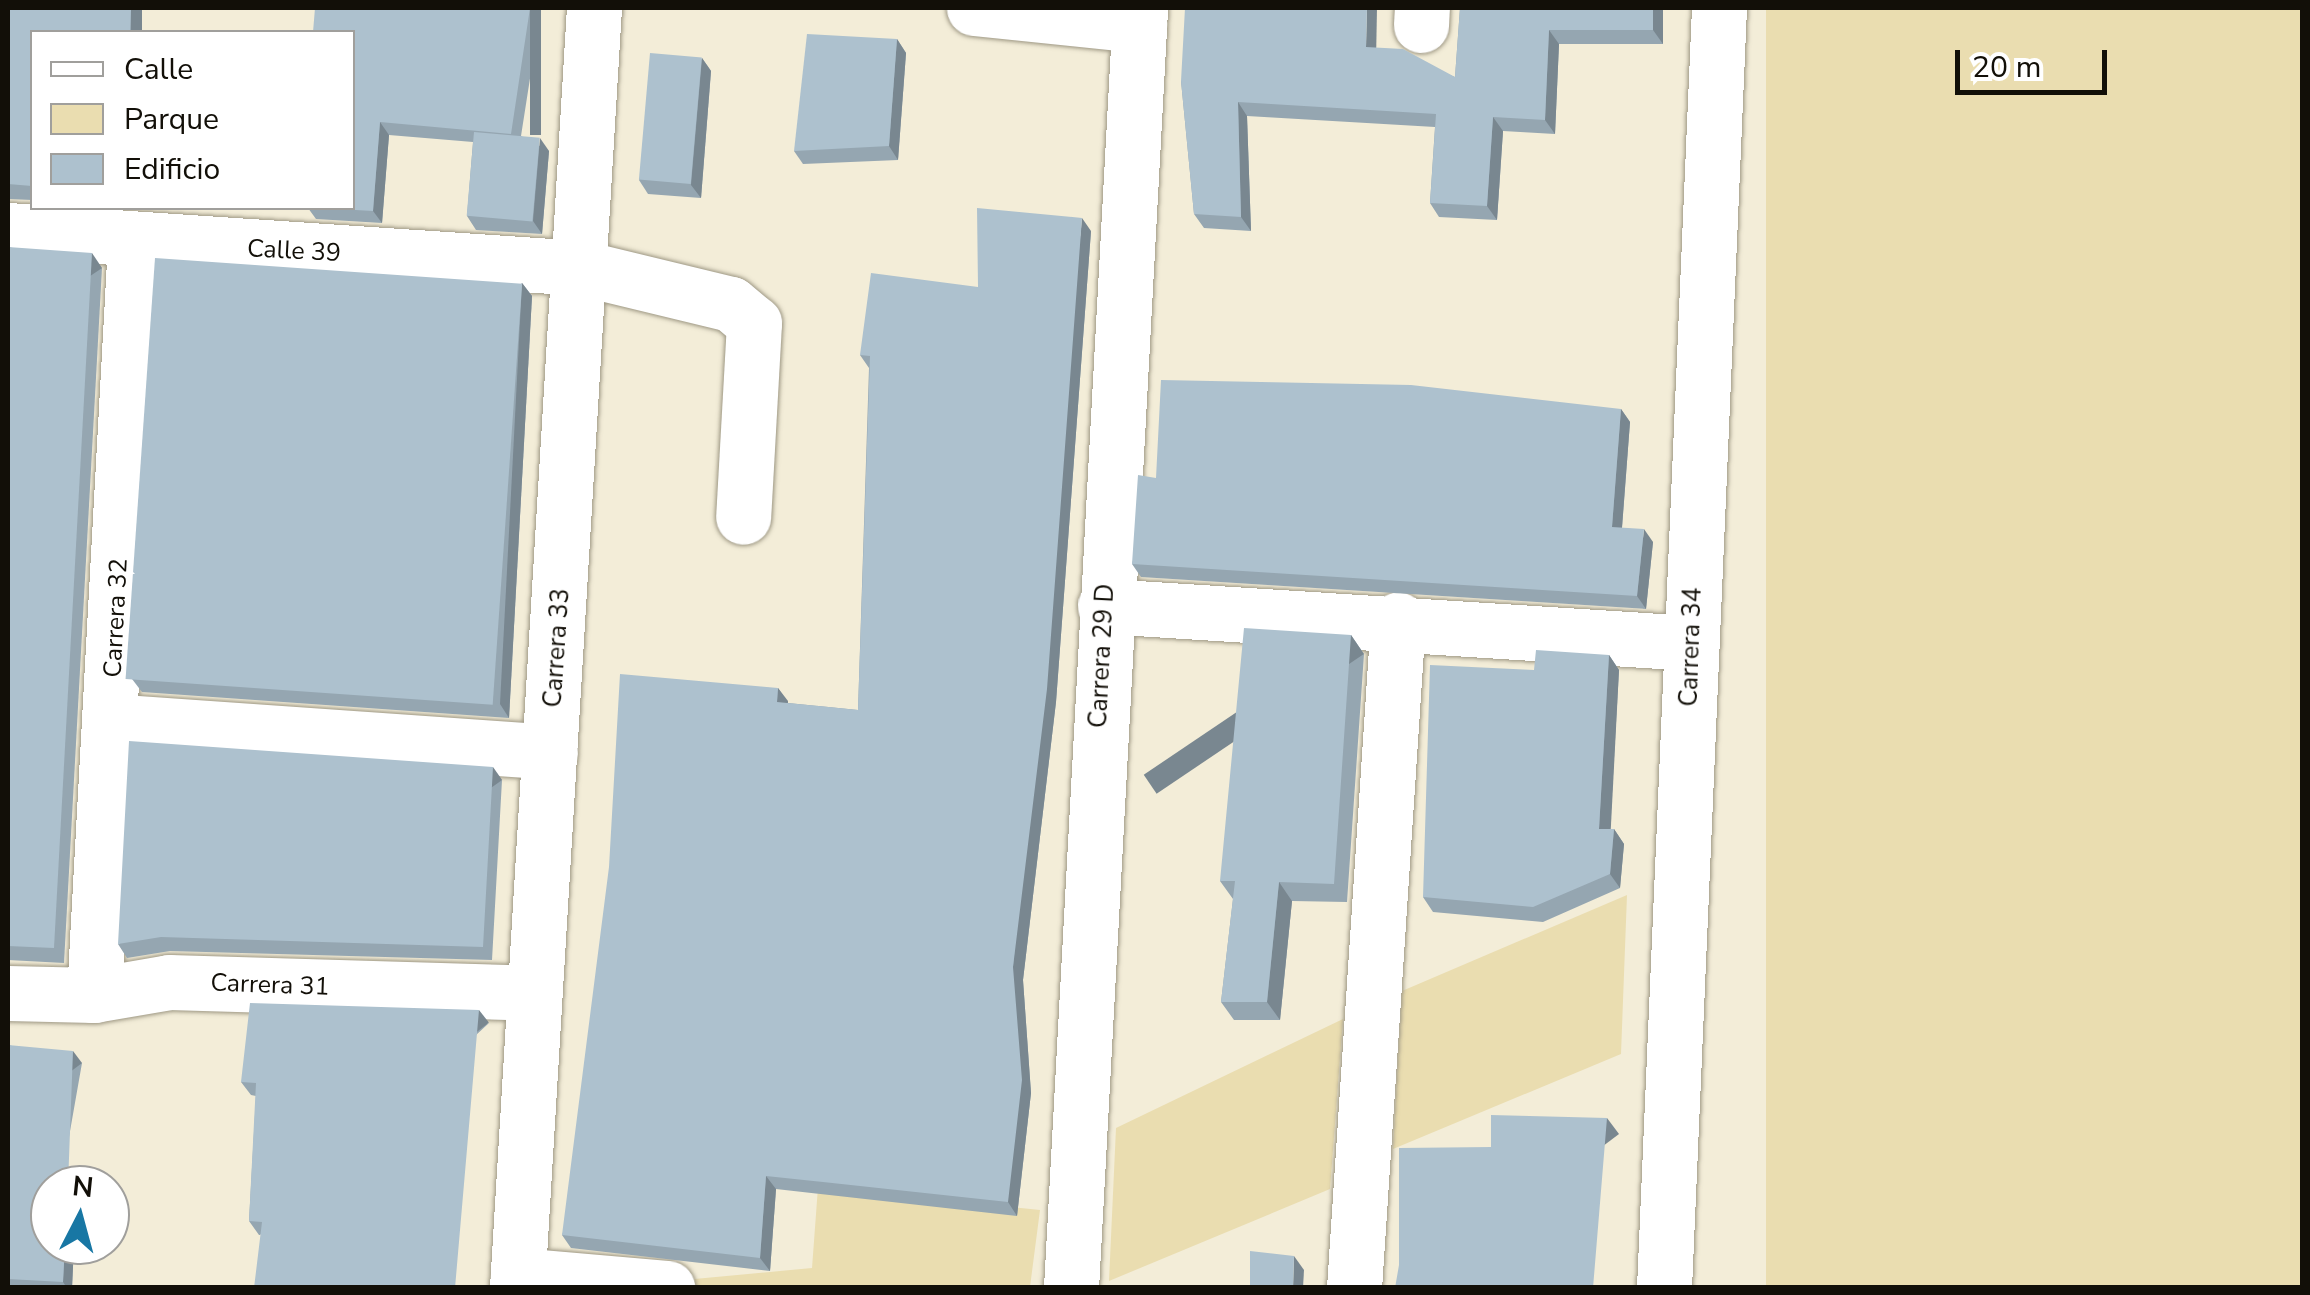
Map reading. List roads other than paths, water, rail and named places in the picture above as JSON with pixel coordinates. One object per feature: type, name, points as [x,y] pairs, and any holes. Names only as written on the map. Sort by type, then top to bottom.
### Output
[{"type":"street","name":"Carrera 33","points":[[517,1281],[582,268],[594,8]]},
{"type":"street","points":[[974,8],[1140,16]]},
{"type":"street","name":"Carrera 34","points":[[1664,1288],[1719,8]]},
{"type":"street","name":"Carrera 29 D","points":[[1071,1288],[1140,16]]},
{"type":"street","name":"Calle 39","points":[[8,230],[135,242],[582,268],[730,304],[754,323],[744,516]]},
{"type":"street","name":"Carrera 32","points":[[94,995],[135,242]]},
{"type":"street","points":[[1105,606],[1398,619],[1692,643]]},
{"type":"street","points":[[1354,1288],[1398,619]]},
{"type":"street","points":[[110,721],[550,752]]},
{"type":"street","name":"Carrera 31","points":[[8,993],[94,995],[169,982],[534,993]]},
{"type":"street","points":[[517,1281],[666,1288]]}]
